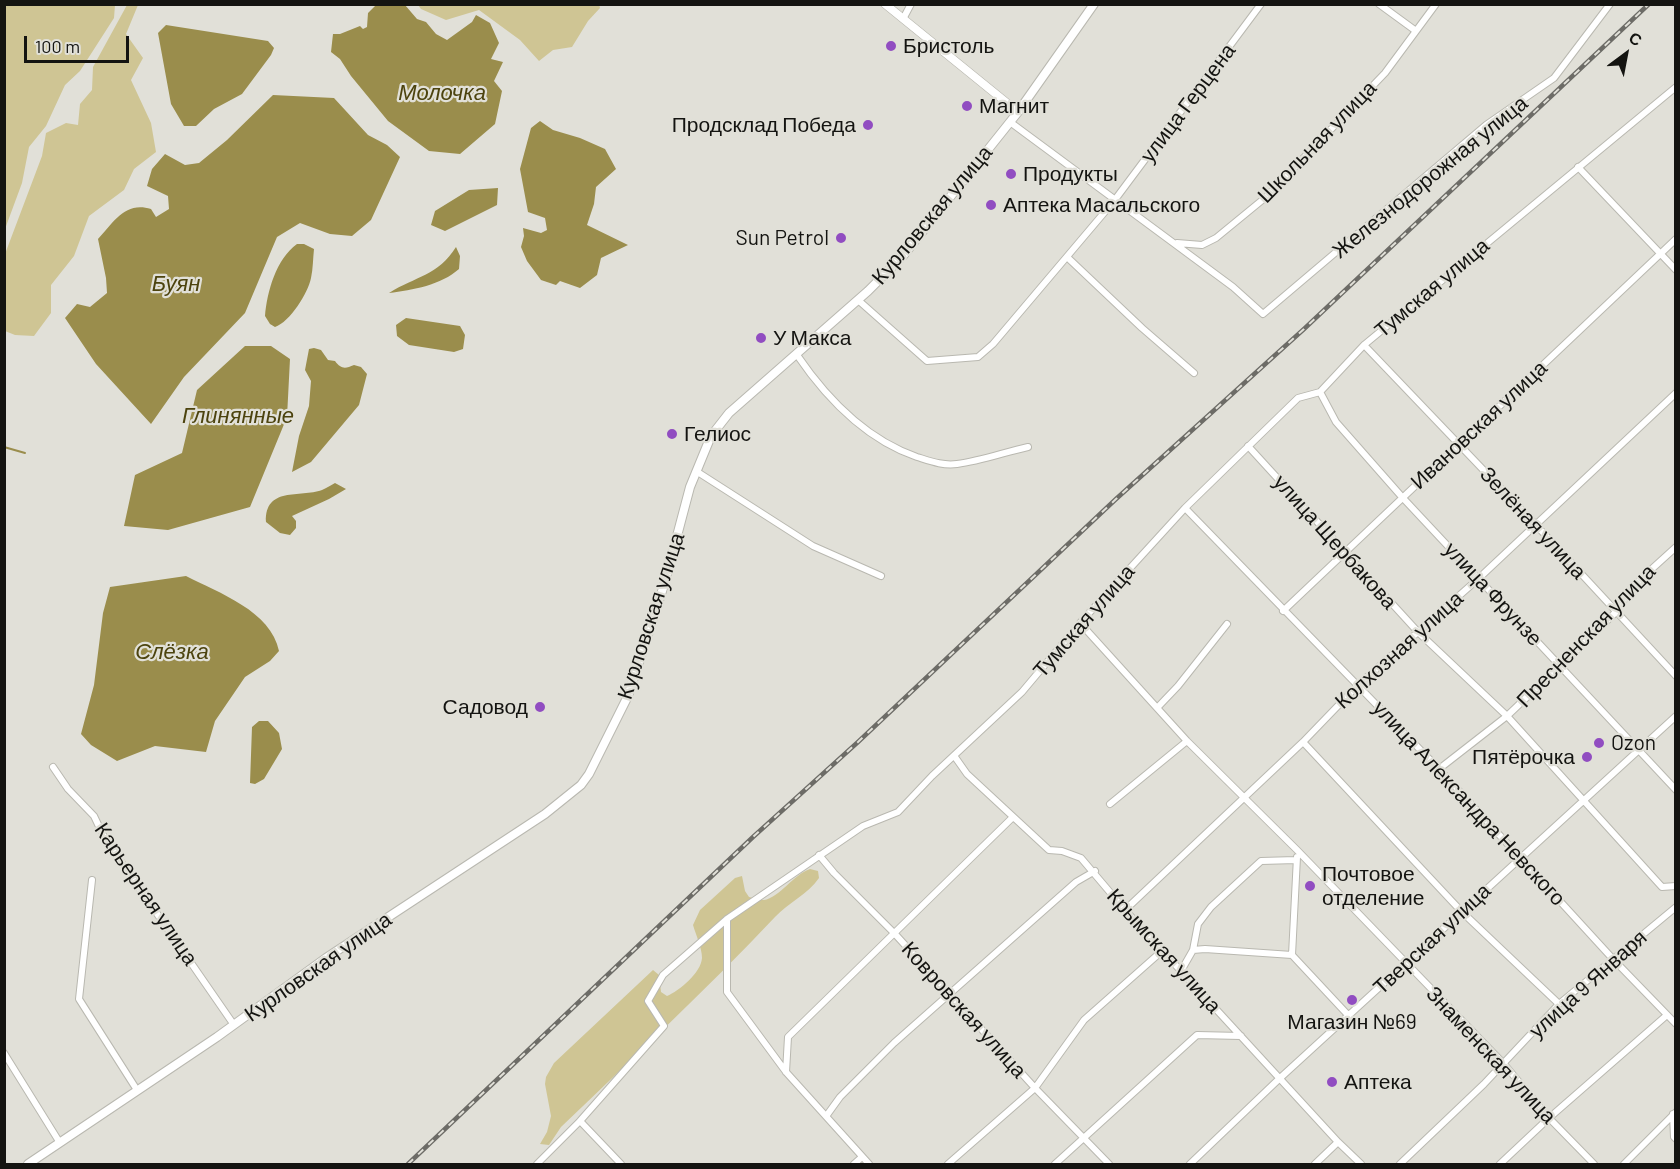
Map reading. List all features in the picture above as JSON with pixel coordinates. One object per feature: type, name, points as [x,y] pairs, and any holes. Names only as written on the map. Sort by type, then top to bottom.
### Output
[{"type":"main road","name":"Курловская улица","points":[[28,1164],[234,1025],[326,958],[545,814],[581,785],[616,721],[636,674],[696,471],[711,436],[729,413],[858,300],[903,256],[1018,112],[1094,4]]},
{"type":"street","points":[[885,4],[1018,112]]},
{"type":"street","points":[[903,19],[910,4]]},
{"type":"street","name":"улица Герцена","points":[[858,300],[927,361],[978,357],[993,344],[1114,201],[1261,4]]},
{"type":"street","points":[[1379,4],[1416,31]]},
{"type":"street","name":"Школьная улица","points":[[1175,243],[1202,245],[1216,238],[1266,197],[1385,73],[1436,4]]},
{"type":"street","name":"Железнодорожная улица","points":[[1175,243],[1233,287],[1263,314],[1486,125],[1554,78],[1610,4]]},
{"type":"street","name":"Тумская улица","points":[[537,1164],[580,1121],[664,1026],[648,1000],[663,975],[727,919],[819,855],[864,826],[898,812],[1022,692],[1080,623],[1185,508],[1298,398],[1320,392],[1364,345],[1676,87]]},
{"type":"street","points":[[1010,122],[1114,201],[1175,243]]},
{"type":"street","points":[[1578,167],[1676,270]]},
{"type":"street","name":"Ивановская улица","points":[[1283,611],[1676,239]]},
{"type":"street","points":[[1067,257],[1142,328],[1194,373]]},
{"type":"street","name":"Зелёная улица","points":[[1364,345],[1676,676]]},
{"type":"street","points":[[797,355],[811,376],[848,416],[885,444],[908,454],[937,463],[956,464],[1028,447]]},
{"type":"street","name":"улица Фрунзе","points":[[1320,392],[1336,422],[1402,497],[1676,790]]},
{"type":"street","name":"Колхозная улица","points":[[1125,910],[1303,742],[1358,685],[1478,579],[1676,393]]},
{"type":"street","name":"улица Щербакова","points":[[1248,446],[1418,632],[1508,716],[1662,887],[1676,886]]},
{"type":"street","points":[[696,471],[803,540],[881,576]]},
{"type":"street","name":"улица Александра Невского","points":[[1185,508],[1439,769],[1522,857],[1612,958],[1676,1024]]},
{"type":"street","name":"Пресненская улица","points":[[1439,769],[1508,716],[1616,612],[1633,586],[1676,547]]},
{"type":"street","name":"Знаменская улица","points":[[1080,623],[1187,741],[1297,850],[1504,1064],[1549,1118],[1593,1164]]},
{"type":"street","points":[[1157,708],[1178,686],[1227,624]]},
{"type":"street","name":"Тверская улица","points":[[1190,1164],[1461,911],[1676,716]]},
{"type":"street","points":[[1110,804],[1187,741]]},
{"type":"street","points":[[1303,742],[1461,911],[1559,1004]]},
{"type":"street","name":"Крымская улица","points":[[955,757],[967,774],[1049,850],[1062,851],[1081,858],[1095,872],[1162,951],[1279,1079],[1361,1164]]},
{"type":"street","name":"Карьерная улица","points":[[53,767],[68,789],[94,816],[104,837],[234,1025]]},
{"type":"street","points":[[786,1072],[788,1037],[1013,817]]},
{"type":"street","points":[[1292,955],[1297,850]]},
{"type":"street","name":"Ковровская улица","points":[[819,855],[895,934],[1035,1088],[1109,1164]]},
{"type":"street","points":[[1181,971],[1193,950],[1198,924],[1210,907],[1261,861],[1296,860]]},
{"type":"street","points":[[827,1115],[840,1096],[894,1043],[1076,882],[1095,872]]},
{"type":"street","points":[[92,880],[79,999],[137,1090]]},
{"type":"street","name":"улица 9 Января","points":[[1400,1164],[1504,1064],[1559,1004],[1676,907]]},
{"type":"street","points":[[727,919],[727,992],[786,1072],[869,1164]]},
{"type":"street","points":[[1193,950],[1292,955],[1348,1016]]},
{"type":"street","points":[[948,1164],[1035,1088],[1084,1020],[1162,951]]},
{"type":"street","points":[[1500,1164],[1667,1015]]},
{"type":"street","points":[[1055,1164],[1197,1035],[1241,1036]]},
{"type":"street","points":[[4,1053],[60,1143]]},
{"type":"street","points":[[1674,1113],[1674,1137],[1676,1139]]},
{"type":"street","points":[[1624,1164],[1674,1113]]},
{"type":"street","points":[[580,1121],[621,1164]]},
{"type":"street","points":[[1315,1164],[1338,1142]]},
{"type":"street","points":[[854,1164],[862,1156]]},
{"type":"shaded area","points":[[5,4],[115,5],[114,18],[80,71],[65,85],[46,126],[29,147],[22,183],[5,229]]},
{"type":"shaded area","points":[[599,4],[600,8],[588,21],[572,47],[553,50],[539,61],[520,40],[479,10],[446,20],[421,9],[418,5]]},
{"type":"shaded area","points":[[127,5],[138,5],[126,34],[143,58],[131,80],[151,123],[156,152],[134,169],[124,190],[89,216],[74,256],[51,285],[51,313],[34,336],[15,335],[5,331],[5,254],[42,156],[46,133],[66,123],[78,125],[80,104],[92,90],[93,67]]},
{"type":"shaded area","points":[[810,869],[818,871],[819,878],[814,884],[780,912],[696,997],[561,1127],[549,1145],[540,1144],[547,1132],[551,1116],[545,1084],[546,1077],[554,1063],[653,970],[659,975],[661,992],[667,996],[689,981],[698,970],[702,958],[693,925],[700,910],[735,878],[742,876],[745,891],[749,897],[764,900],[775,895]]},
{"type":"water","name":"Молочка","points":[[377,4],[405,5],[417,19],[426,22],[436,34],[447,40],[472,22],[476,15],[490,23],[499,43],[491,59],[503,62],[494,81],[502,91],[495,124],[460,154],[429,151],[388,121],[340,59],[331,52],[333,34],[340,34],[360,26],[363,29],[367,27],[368,13]]},
{"type":"water","points":[[166,25],[268,41],[274,48],[242,94],[214,109],[196,126],[184,126],[171,104],[158,33]]},
{"type":"water","name":"Буян","points":[[273,95],[334,98],[368,135],[387,145],[400,157],[371,220],[352,236],[330,234],[300,223],[277,237],[245,313],[184,377],[151,424],[96,364],[65,318],[77,304],[90,307],[107,293],[98,239],[115,220],[127,210],[134,208],[151,209],[156,217],[169,209],[168,196],[147,186],[152,169],[165,154],[185,165],[199,163],[227,140]]},
{"type":"water","points":[[540,121],[553,130],[605,149],[616,169],[596,187],[594,204],[587,225],[628,245],[601,258],[597,275],[580,288],[560,281],[556,285],[541,280],[527,261],[521,247],[524,236],[523,228],[541,233],[547,230],[545,218],[528,212],[520,169],[531,128]]},
{"type":"water","points":[[498,188],[497,205],[445,231],[431,225],[435,211],[469,190]]},
{"type":"water","points":[[297,244],[304,244],[314,249],[311,278],[298,306],[287,319],[275,327],[265,316],[270,287],[283,258]]},
{"type":"water","points":[[456,247],[460,256],[459,269],[452,275],[426,286],[389,293],[434,270],[449,257]]},
{"type":"water","points":[[406,318],[460,326],[465,335],[463,349],[454,352],[409,345],[397,336],[396,325]]},
{"type":"water","name":"Глинянные","points":[[245,346],[271,346],[290,359],[287,417],[250,507],[168,530],[124,526],[135,475],[182,453],[197,390]]},
{"type":"water","points":[[309,349],[321,350],[328,360],[335,361],[341,367],[354,365],[361,367],[367,374],[359,405],[311,462],[292,472],[299,436],[309,406],[311,381],[305,370]]},
{"type":"water","points":[[335,483],[346,489],[292,516],[296,521],[296,528],[290,535],[280,533],[266,522],[267,511],[277,498],[322,490]]},
{"type":"water","name":"Слёзка","points":[[186,576],[228,597],[255,614],[274,637],[279,651],[270,661],[245,677],[215,721],[206,752],[155,746],[117,761],[91,745],[81,734],[94,685],[103,613],[110,587]]},
{"type":"water","points":[[259,721],[268,721],[279,733],[282,749],[264,779],[255,784],[250,783],[252,727]]},
{"type":"waterway","points":[[4,447],[25,453]]},
{"type":"railway","points":[[408,1164],[753,837],[858,742],[1116,499],[1304,329],[1649,4]]},
{"type":"place","name":"Бристоль","points":[[891,46]]},
{"type":"place","name":"Магнит","points":[[967,106]]},
{"type":"place","name":"Продсклад Победа","points":[[868,125]]},
{"type":"place","name":"Продукты","points":[[1011,174]]},
{"type":"place","name":"Аптека Масальского","points":[[991,205]]},
{"type":"place","name":"Sun Petrol","points":[[841,238]]},
{"type":"place","name":"У Макса","points":[[761,338]]},
{"type":"place","name":"Гелиос","points":[[672,434]]},
{"type":"place","name":"Садовод","points":[[540,707]]},
{"type":"place","name":"Ozon","points":[[1599,743]]},
{"type":"place","name":"Пятёрочка","points":[[1587,757]]},
{"type":"place","name":"Почтовое отделение","points":[[1310,886]]},
{"type":"place","name":"Магазин №69","points":[[1352,1000]]},
{"type":"place","name":"Аптека","points":[[1332,1082]]}]
